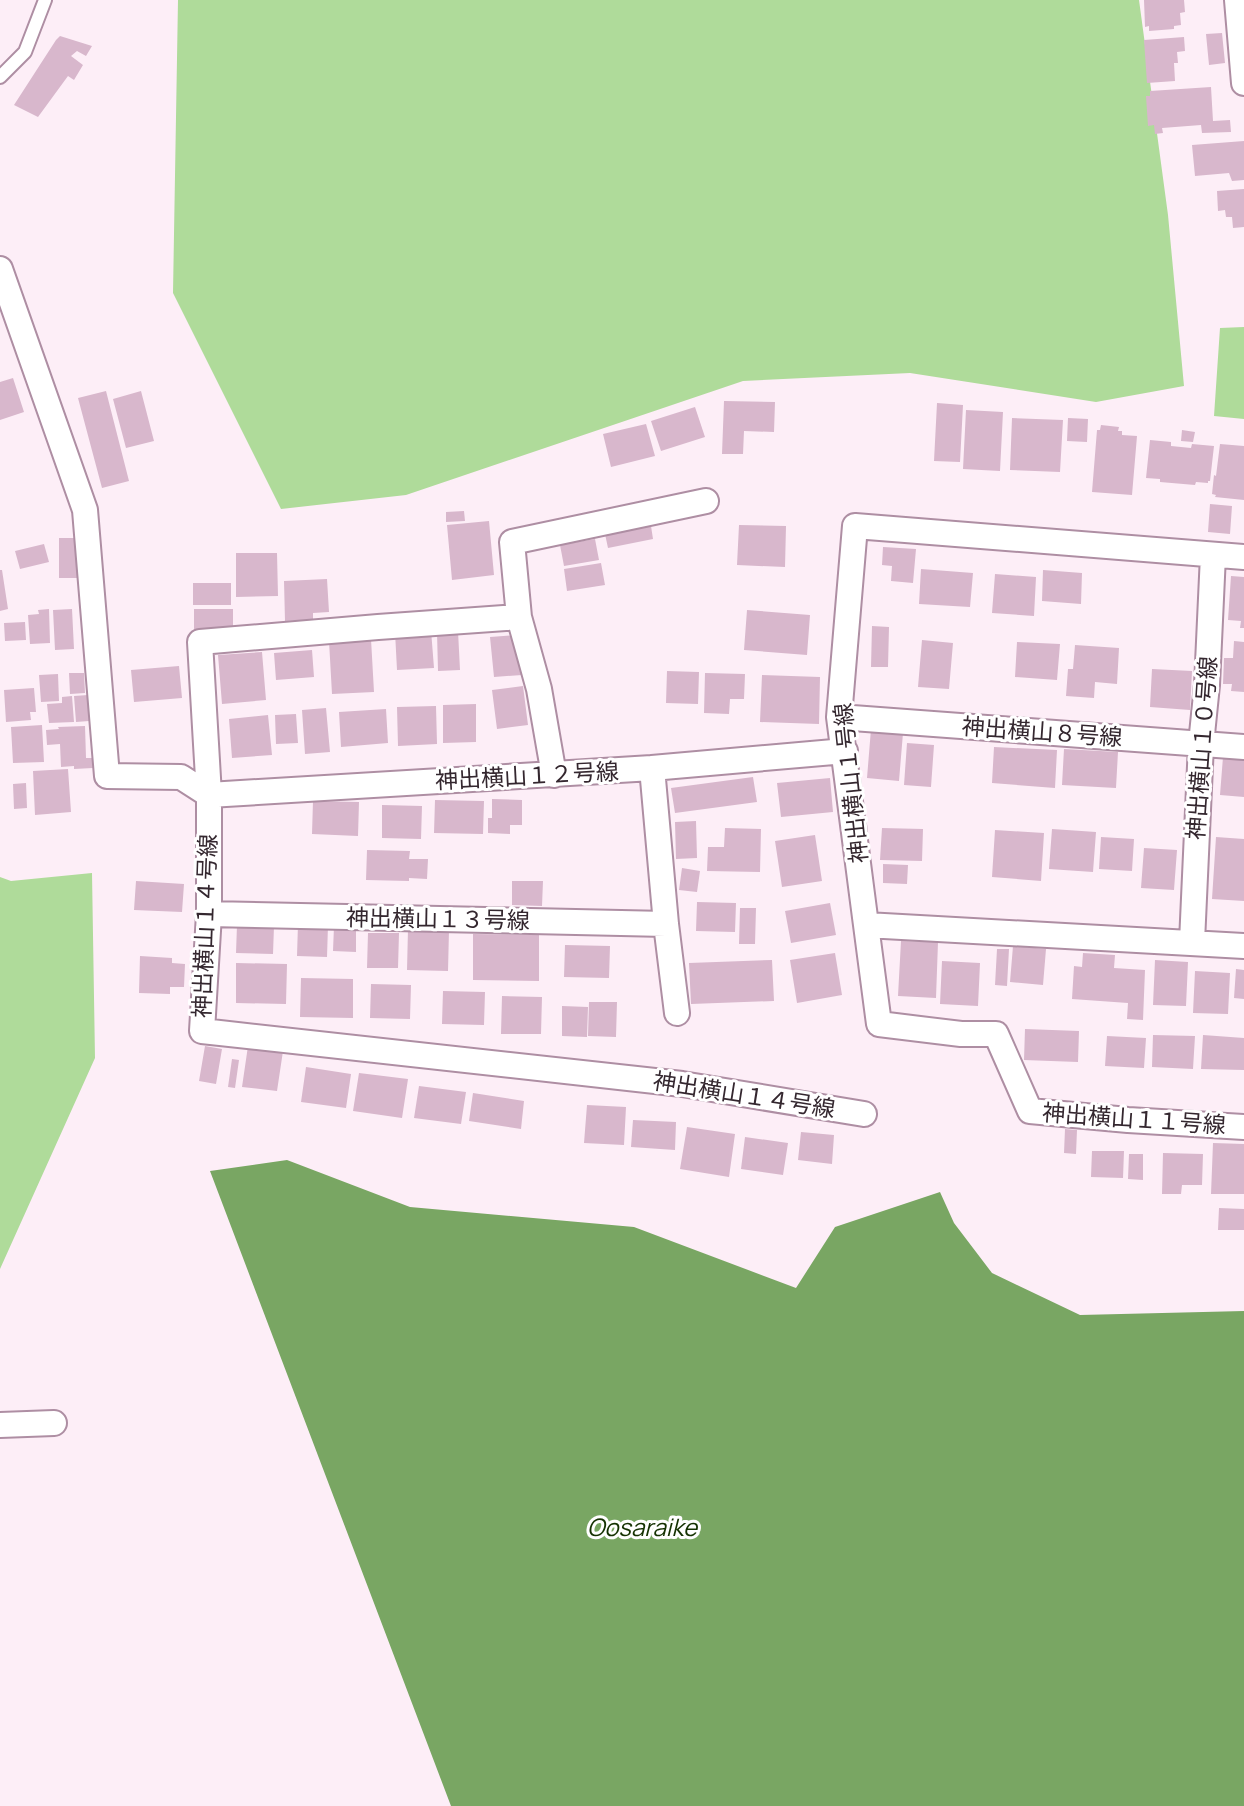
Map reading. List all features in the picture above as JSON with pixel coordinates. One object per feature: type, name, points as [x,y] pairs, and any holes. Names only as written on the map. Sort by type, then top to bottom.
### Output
[{"type":"street","points":[[1237,0],[1244,83]]},
{"type":"street","points":[[0,269],[85,510],[107,776],[181,777],[209,795]]},
{"type":"street","points":[[554,775],[538,689],[519,617],[512,542],[706,501]]},
{"type":"street","name":"神出横山１号線","points":[[866,925],[839,717],[855,526],[1244,557]]},
{"type":"street","name":"神出横山１０号線","points":[[1192,942],[1213,555]]},
{"type":"street","name":"神出横山１４号線","points":[[519,617],[200,642],[209,795],[209,914],[202,1031],[682,1084],[864,1114]]},
{"type":"street","name":"神出横山８号線","points":[[839,717],[1244,747]]},
{"type":"street","name":"神出横山１２号線","points":[[209,795],[554,775],[845,751]]},
{"type":"street","points":[[653,768],[666,924],[677,1013]]},
{"type":"street","name":"神出横山１３号線","points":[[209,914],[666,924]]},
{"type":"street","points":[[866,925],[1244,946]]},
{"type":"street","name":"神出横山１１号線","points":[[866,925],[879,1024],[961,1034],[996,1034],[1030,1111],[1244,1127]]},
{"type":"street","points":[[0,1425],[54,1423]]},
{"type":"lane","points":[[0,77],[25,52],[46,0]]},
{"type":"shaded area","points":[[178,0],[1139,0],[1168,215],[1184,386],[1096,402],[910,373],[743,381],[406,495],[281,509],[173,293]]},
{"type":"shaded area","points":[[1244,327],[1244,419],[1214,416],[1220,328]]},
{"type":"shaded area","points":[[92,873],[95,1058],[0,1269],[0,877],[11,881]]},
{"type":"water","name":"Oosaraike","points":[[287,1160],[410,1207],[634,1227],[796,1288],[835,1227],[940,1192],[954,1223],[992,1273],[1080,1315],[1244,1311],[1244,1806],[451,1806],[210,1171]]},
{"type":"building","points":[[1144,0],[1184,0],[1185,12],[1180,13],[1181,25],[1174,26],[1174,29],[1149,31],[1149,26],[1145,27]]},
{"type":"building","points":[[1222,33],[1225,63],[1209,65],[1206,34]]},
{"type":"building","points":[[60,36],[92,46],[86,56],[77,51],[71,56],[83,65],[74,80],[68,76],[38,117],[14,105]]},
{"type":"building","points":[[1184,37],[1185,51],[1177,52],[1178,63],[1174,63],[1175,81],[1147,83],[1144,40]]},
{"type":"building","points":[[1211,87],[1213,121],[1230,120],[1231,132],[1202,133],[1201,125],[1162,128],[1163,133],[1155,134],[1154,125],[1148,126],[1146,96],[1150,96],[1150,91]]},
{"type":"building","points":[[1244,141],[1244,180],[1232,181],[1229,173],[1195,176],[1192,145]]},
{"type":"building","points":[[1244,189],[1244,227],[1233,228],[1232,217],[1226,217],[1225,210],[1218,211],[1217,191]]},
{"type":"building","points":[[13,378],[24,412],[0,420],[0,382]]},
{"type":"building","points":[[106,391],[129,481],[102,488],[78,398]]},
{"type":"building","points":[[141,391],[154,441],[126,448],[113,399]]},
{"type":"building","points":[[724,401],[775,402],[774,432],[744,431],[743,454],[722,454]]},
{"type":"building","points":[[937,403],[963,405],[960,462],[934,461]]},
{"type":"building","points":[[695,407],[705,437],[661,451],[651,421]]},
{"type":"building","points":[[966,410],[1003,412],[1000,471],[963,469]]},
{"type":"building","points":[[1012,418],[1063,420],[1060,472],[1010,470]]},
{"type":"building","points":[[1068,418],[1088,419],[1087,442],[1067,441]]},
{"type":"building","points":[[646,424],[655,456],[611,467],[603,434]]},
{"type":"building","points":[[1101,425],[1119,427],[1118,431],[1122,431],[1122,435],[1137,436],[1132,495],[1092,492],[1097,430],[1100,430]]},
{"type":"building","points":[[1182,430],[1195,432],[1193,442],[1181,441]]},
{"type":"building","points":[[1150,440],[1191,448],[1192,444],[1214,446],[1210,481],[1196,482],[1195,485],[1146,478]]},
{"type":"building","points":[[1220,444],[1244,446],[1244,500],[1215,497],[1216,495],[1212,494]]},
{"type":"building","points":[[1210,504],[1232,506],[1230,534],[1208,532]]},
{"type":"building","points":[[464,511],[465,521],[446,522],[446,512]]},
{"type":"building","points":[[489,521],[494,575],[452,580],[447,525]]},
{"type":"building","points":[[739,525],[786,526],[785,567],[737,565]]},
{"type":"building","points":[[651,526],[653,539],[608,548],[605,534]]},
{"type":"building","points":[[59,538],[79,538],[80,578],[59,578]]},
{"type":"building","points":[[595,539],[599,560],[564,566],[560,545]]},
{"type":"building","points":[[44,544],[49,562],[20,569],[15,551]]},
{"type":"building","points":[[883,547],[916,549],[913,583],[891,581],[892,566],[882,565]]},
{"type":"building","points":[[236,553],[277,553],[278,596],[236,597]]},
{"type":"building","points":[[601,563],[605,585],[567,591],[564,569]]},
{"type":"building","points":[[921,569],[973,573],[970,607],[919,604]]},
{"type":"building","points":[[0,570],[8,609],[0,611]]},
{"type":"building","points":[[1043,570],[1082,573],[1081,604],[1042,601]]},
{"type":"building","points":[[995,574],[1036,577],[1034,616],[992,613]]},
{"type":"building","points":[[1231,576],[1244,577],[1244,628],[1240,628],[1241,621],[1228,620]]},
{"type":"building","points":[[327,579],[329,612],[313,613],[313,620],[285,621],[284,581]]},
{"type":"building","points":[[193,583],[231,583],[231,605],[193,605]]},
{"type":"building","points":[[49,609],[50,643],[30,644],[28,615]]},
{"type":"building","points":[[72,609],[74,649],[55,650],[53,610]]},
{"type":"building","points":[[194,609],[233,609],[233,631],[194,631]]},
{"type":"building","points":[[747,610],[810,615],[807,655],[744,650]]},
{"type":"building","points":[[25,622],[26,640],[5,641],[4,623]]},
{"type":"building","points":[[872,626],[889,627],[888,667],[871,667]]},
{"type":"building","points":[[431,630],[434,668],[397,670],[395,632]]},
{"type":"building","points":[[458,631],[460,670],[438,671],[437,632]]},
{"type":"building","points":[[518,635],[522,675],[494,677],[490,637]]},
{"type":"building","points":[[371,639],[374,692],[332,694],[329,641]]},
{"type":"building","points":[[922,640],[953,643],[949,689],[918,687]]},
{"type":"building","points":[[1234,641],[1244,642],[1244,692],[1231,691],[1232,684],[1223,684],[1224,658],[1233,658]]},
{"type":"building","points":[[1017,642],[1060,644],[1057,680],[1015,677]]},
{"type":"building","points":[[1075,645],[1119,648],[1117,684],[1095,682],[1094,698],[1066,696],[1068,669],[1073,669]]},
{"type":"building","points":[[312,650],[314,677],[276,680],[274,653]]},
{"type":"building","points":[[262,652],[266,700],[222,704],[218,655]]},
{"type":"building","points":[[179,666],[182,698],[134,702],[131,670]]},
{"type":"building","points":[[1152,669],[1192,671],[1190,710],[1150,707]]},
{"type":"building","points":[[667,671],[699,672],[698,704],[666,703]]},
{"type":"building","points":[[69,673],[84,673],[85,693],[70,694]]},
{"type":"building","points":[[705,673],[745,674],[744,699],[730,699],[729,714],[704,713]]},
{"type":"building","points":[[58,674],[59,701],[41,702],[39,675]]},
{"type":"building","points":[[762,675],[820,677],[819,724],[760,722]]},
{"type":"building","points":[[523,686],[528,725],[497,729],[492,690]]},
{"type":"building","points":[[34,688],[36,712],[30,712],[31,720],[6,722],[4,690]]},
{"type":"building","points":[[88,695],[89,721],[76,722],[74,696]]},
{"type":"building","points":[[72,696],[74,722],[49,723],[47,704],[62,703],[62,697]]},
{"type":"building","points":[[476,704],[476,742],[443,743],[443,705]]},
{"type":"building","points":[[436,706],[437,744],[398,746],[397,707]]},
{"type":"building","points":[[326,708],[330,752],[305,754],[302,710]]},
{"type":"building","points":[[386,709],[388,743],[341,747],[339,712]]},
{"type":"building","points":[[296,714],[298,743],[276,744],[275,715]]},
{"type":"building","points":[[268,715],[272,755],[232,758],[229,719]]},
{"type":"building","points":[[42,725],[44,762],[13,763],[11,727]]},
{"type":"building","points":[[85,726],[86,758],[92,758],[93,768],[61,767],[60,744],[47,745],[46,730]]},
{"type":"building","points":[[871,729],[903,733],[899,781],[867,778]]},
{"type":"building","points":[[907,743],[934,745],[931,787],[904,785]]},
{"type":"building","points":[[994,747],[1057,750],[1055,788],[992,783]]},
{"type":"building","points":[[1064,749],[1118,752],[1116,788],[1062,785]]},
{"type":"building","points":[[1223,757],[1244,759],[1244,797],[1220,795]]},
{"type":"building","points":[[68,769],[71,812],[35,815],[33,771]]},
{"type":"building","points":[[753,777],[757,802],[675,813],[671,788]]},
{"type":"building","points":[[830,778],[833,812],[781,817],[777,783]]},
{"type":"building","points":[[26,783],[27,808],[14,809],[13,784]]},
{"type":"building","points":[[492,799],[522,800],[522,825],[510,825],[510,834],[488,833],[488,818],[492,818]]},
{"type":"building","points":[[435,800],[484,801],[483,834],[434,833]]},
{"type":"building","points":[[313,801],[359,802],[358,836],[312,834]]},
{"type":"building","points":[[382,805],[422,806],[421,839],[382,838]]},
{"type":"building","points":[[696,821],[697,858],[676,859],[675,822]]},
{"type":"building","points":[[725,828],[761,829],[760,872],[707,871],[708,847],[724,847]]},
{"type":"building","points":[[882,828],[923,829],[922,861],[880,860]]},
{"type":"building","points":[[1052,829],[1096,832],[1093,872],[1049,869]]},
{"type":"building","points":[[995,830],[1044,833],[1041,881],[992,877]]},
{"type":"building","points":[[815,835],[822,881],[782,887],[775,841]]},
{"type":"building","points":[[1101,837],[1134,839],[1132,871],[1099,869]]},
{"type":"building","points":[[1216,837],[1244,839],[1244,901],[1212,899]]},
{"type":"building","points":[[1144,848],[1177,850],[1174,890],[1141,888]]},
{"type":"building","points":[[367,850],[410,851],[409,859],[428,859],[427,879],[366,880]]},
{"type":"building","points":[[883,864],[908,865],[907,884],[883,883]]},
{"type":"building","points":[[682,868],[700,871],[697,892],[679,890]]},
{"type":"building","points":[[136,881],[184,884],[182,912],[134,910]]},
{"type":"building","points":[[512,881],[543,881],[542,906],[512,905]]},
{"type":"building","points":[[697,902],[736,903],[735,932],[696,931]]},
{"type":"building","points":[[830,903],[836,935],[791,943],[785,911]]},
{"type":"building","points":[[740,908],[756,908],[755,944],[739,944]]},
{"type":"building","points":[[298,924],[328,925],[327,957],[297,956]]},
{"type":"building","points":[[237,925],[274,926],[273,954],[236,953]]},
{"type":"building","points":[[334,926],[356,926],[356,952],[333,951]]},
{"type":"building","points":[[408,929],[449,930],[448,971],[407,970]]},
{"type":"building","points":[[368,933],[399,933],[398,968],[367,968]]},
{"type":"building","points":[[473,934],[539,935],[539,981],[473,980]]},
{"type":"building","points":[[901,941],[938,942],[936,998],[898,996]]},
{"type":"building","points":[[565,945],[610,946],[609,978],[564,977]]},
{"type":"building","points":[[1013,946],[1046,949],[1043,985],[1010,982]]},
{"type":"building","points":[[997,949],[1009,949],[1007,986],[995,985]]},
{"type":"building","points":[[835,953],[842,995],[797,1003],[790,960]]},
{"type":"building","points":[[1083,953],[1115,955],[1114,968],[1145,970],[1143,1020],[1127,1019],[1128,1003],[1072,999],[1074,966],[1082,967]]},
{"type":"building","points":[[140,956],[172,958],[172,963],[185,964],[184,987],[170,987],[170,994],[139,993]]},
{"type":"building","points":[[772,960],[774,1001],[691,1004],[689,963]]},
{"type":"building","points":[[1155,960],[1188,962],[1186,1006],[1153,1005]]},
{"type":"building","points":[[942,961],[980,963],[978,1006],[940,1004]]},
{"type":"building","points":[[236,963],[287,964],[286,1004],[236,1003]]},
{"type":"building","points":[[1236,969],[1244,970],[1244,999],[1234,998]]},
{"type":"building","points":[[1195,971],[1230,973],[1228,1014],[1193,1013]]},
{"type":"building","points":[[301,978],[353,979],[353,1018],[300,1017]]},
{"type":"building","points":[[371,984],[411,985],[410,1019],[370,1018]]},
{"type":"building","points":[[443,991],[485,992],[484,1025],[442,1024]]},
{"type":"building","points":[[502,996],[542,997],[541,1034],[501,1034]]},
{"type":"building","points":[[589,1002],[617,1002],[616,1037],[588,1036]]},
{"type":"building","points":[[562,1006],[588,1007],[587,1037],[562,1036]]},
{"type":"building","points":[[1025,1029],[1079,1031],[1078,1062],[1024,1060]]},
{"type":"building","points":[[1153,1035],[1195,1036],[1193,1069],[1152,1067]]},
{"type":"building","points":[[1203,1035],[1244,1038],[1244,1070],[1201,1069]]},
{"type":"building","points":[[1107,1036],[1146,1038],[1144,1068],[1105,1066]]},
{"type":"building","points":[[205,1046],[222,1049],[216,1084],[199,1081]]},
{"type":"building","points":[[248,1046],[283,1051],[277,1091],[242,1087]]},
{"type":"building","points":[[232,1059],[239,1060],[235,1088],[228,1087]]},
{"type":"building","points":[[306,1067],[351,1074],[346,1108],[301,1102]]},
{"type":"building","points":[[359,1073],[408,1079],[402,1118],[353,1111]]},
{"type":"building","points":[[419,1086],[466,1092],[461,1124],[414,1118]]},
{"type":"building","points":[[473,1093],[524,1101],[521,1129],[469,1121]]},
{"type":"building","points":[[587,1105],[626,1107],[624,1145],[584,1143]]},
{"type":"building","points":[[633,1120],[676,1122],[675,1150],[631,1147]]},
{"type":"building","points":[[687,1127],[735,1134],[729,1177],[680,1169]]},
{"type":"building","points":[[1065,1129],[1077,1130],[1076,1154],[1064,1153]]},
{"type":"building","points":[[801,1132],[834,1135],[832,1164],[798,1160]]},
{"type":"building","points":[[745,1137],[788,1143],[783,1175],[741,1169]]},
{"type":"building","points":[[1213,1143],[1244,1144],[1244,1194],[1211,1194]]},
{"type":"building","points":[[1092,1151],[1124,1151],[1123,1178],[1091,1177]]},
{"type":"building","points":[[1163,1153],[1203,1154],[1202,1185],[1182,1185],[1181,1194],[1162,1194]]},
{"type":"building","points":[[1129,1154],[1143,1154],[1143,1180],[1128,1179]]},
{"type":"building","points":[[1219,1208],[1244,1209],[1244,1230],[1218,1230]]}]
